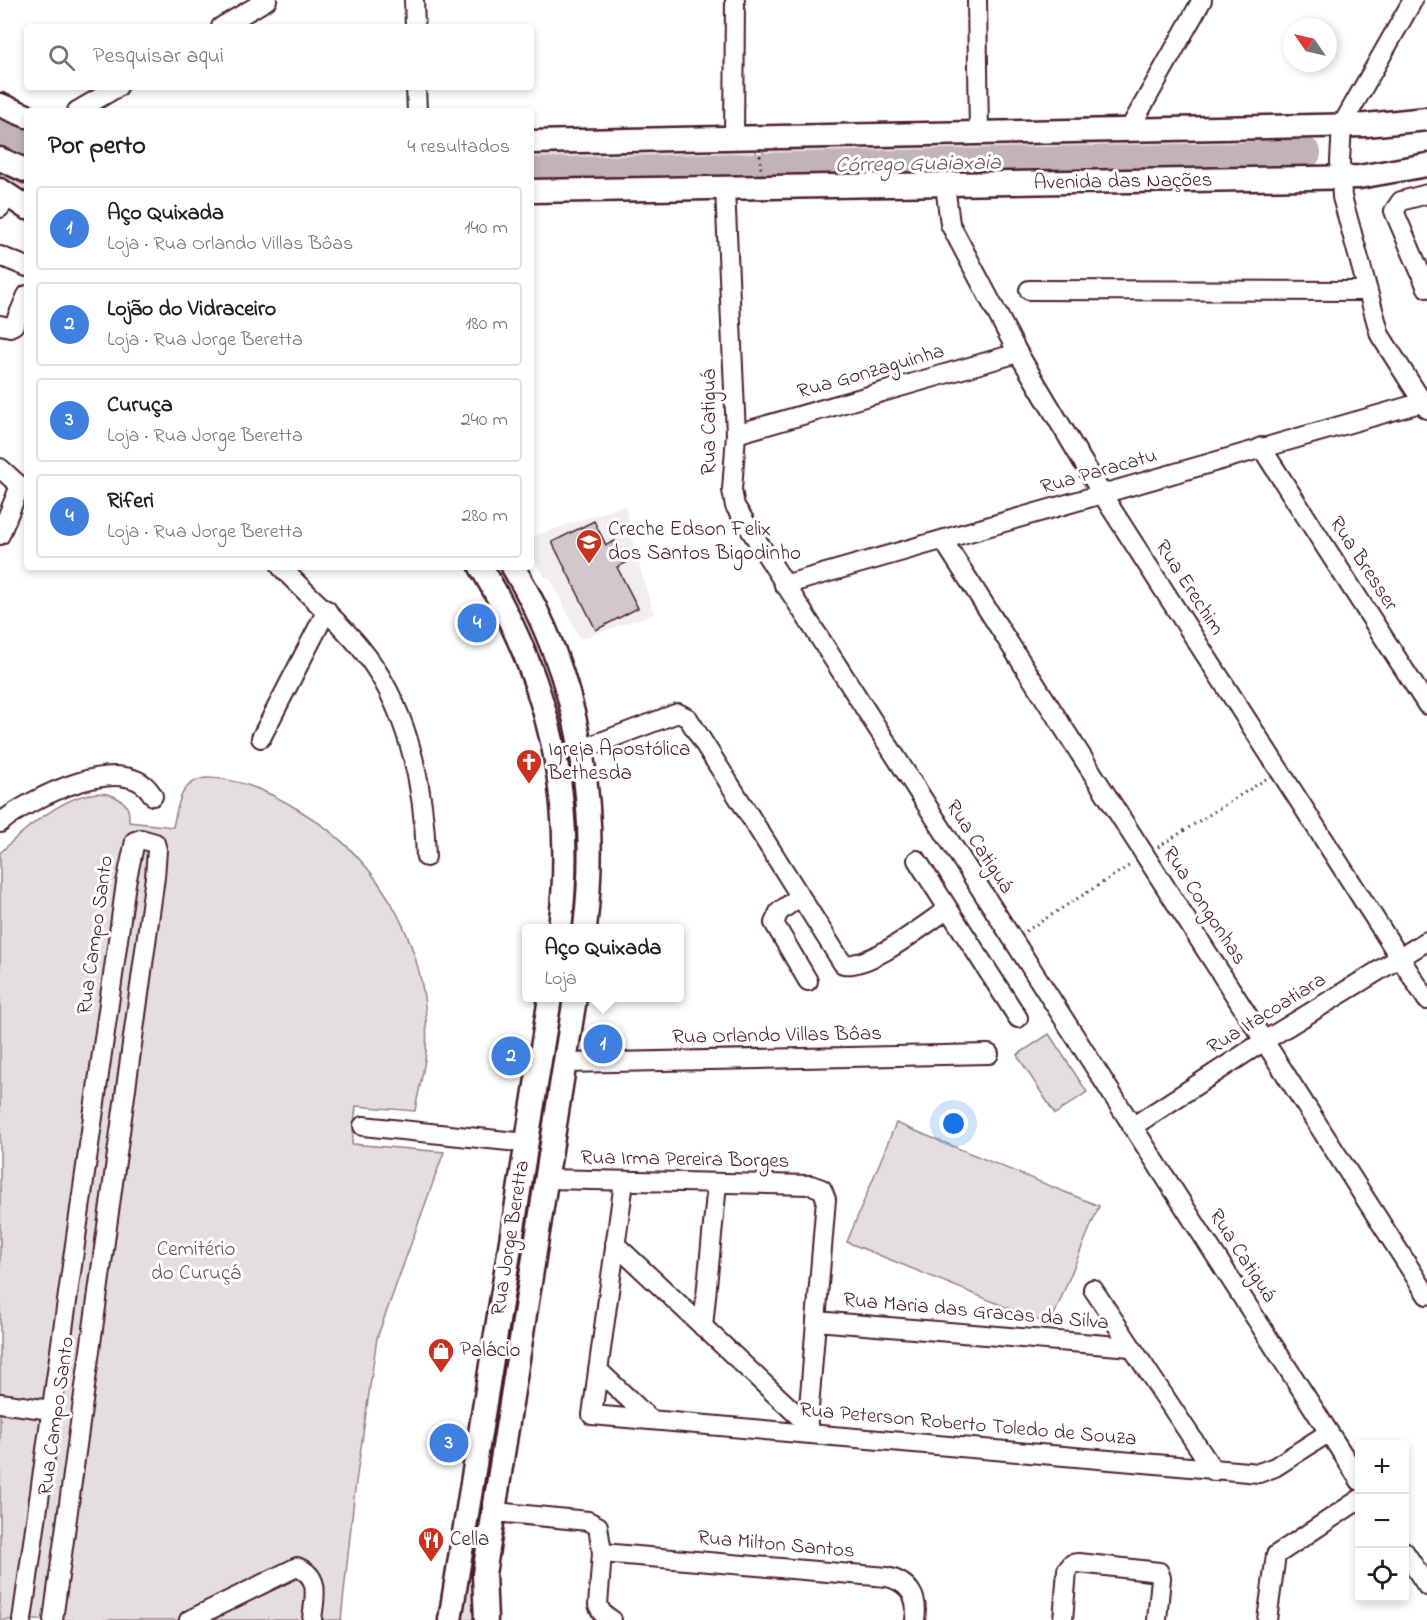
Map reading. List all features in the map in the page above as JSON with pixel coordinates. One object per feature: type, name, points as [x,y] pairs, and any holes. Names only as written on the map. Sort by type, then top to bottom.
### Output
[{"type":"main road","points":[[0,105],[24,115]]},
{"type":"main road","points":[[534,142],[1342,124],[1427,119]]},
{"type":"main road","points":[[0,159],[24,170]]},
{"type":"main road","name":"Avenida das Nações","points":[[534,191],[1340,177],[1427,165]]},
{"type":"main road","points":[[2,197],[24,207]]},
{"type":"main road","points":[[483,570],[516,631],[531,668],[554,745],[566,824],[560,924]]},
{"type":"main road","points":[[515,570],[541,620],[557,659],[582,749],[591,825],[585,924]]},
{"type":"main road","name":"Rua Jorge Beretta","points":[[450,1620],[549,1002]]},
{"type":"main road","name":"Rua Jorge Beretta","points":[[486,1620],[484,1574],[574,1002]]},
{"type":"street","points":[[414,0],[415,24]]},
{"type":"street","points":[[734,139],[735,0]]},
{"type":"street","points":[[977,0],[979,133]]},
{"type":"street","points":[[1130,128],[1202,0]]},
{"type":"street","points":[[1413,0],[1342,124],[1340,177],[1342,197],[1366,291],[1380,335],[1425,404]]},
{"type":"street","points":[[226,24],[263,1]]},
{"type":"street","points":[[82,108],[113,90]]},
{"type":"street","points":[[416,90],[417,108]]},
{"type":"street","name":"Rua Erechim","points":[[945,185],[950,224],[1018,353],[1102,495],[1427,1000]]},
{"type":"street","name":"Rua Catiguá","points":[[724,188],[736,434],[732,490],[735,506],[1355,1475]]},
{"type":"street","points":[[1427,194],[1401,201],[1394,210],[1427,288]]},
{"type":"street","points":[[0,256],[24,266]]},
{"type":"street","points":[[1029,290],[1366,291]]},
{"type":"street","points":[[0,325],[10,327],[14,325],[24,302]]},
{"type":"street","name":"Rua Gonzaguinha","points":[[736,434],[1018,353]]},
{"type":"street","name":"Rua Paracatu","points":[[784,585],[1102,495],[1261,447],[1425,404]]},
{"type":"street","name":"Rua Bresser","points":[[1261,447],[1427,705]]},
{"type":"street","points":[[0,468],[20,486],[0,535]]},
{"type":"street","name":"Rua Congonhas","points":[[943,540],[1427,1295]]},
{"type":"street","points":[[284,570],[327,610],[371,661],[384,682],[403,724],[422,802],[426,857]]},
{"type":"street","points":[[261,738],[327,610]]},
{"type":"street","points":[[582,749],[678,713],[684,715],[839,961],[849,965],[876,956],[948,909]]},
{"type":"street","points":[[0,823],[19,809],[56,789],[98,778],[119,777],[141,781],[148,786],[153,796]]},
{"type":"street","name":"Rua Campo Santo","points":[[22,1620],[132,847],[135,841],[149,840],[155,843],[157,850],[143,965],[53,1620]]},
{"type":"street","points":[[916,860],[1018,1018]]},
{"type":"street","points":[[799,897],[779,912],[774,923],[808,981]]},
{"type":"street","name":"Rua Itacoatiara","points":[[1132,1127],[1264,1041],[1427,941]]},
{"type":"street","points":[[114,961],[143,965]]},
{"type":"street","name":"Rua Orlando Villas Bôas","points":[[565,1063],[989,1054]]},
{"type":"street","points":[[97,1086],[126,1089]]},
{"type":"street","points":[[363,1126],[526,1143]]},
{"type":"street","name":"Rua Irma Pereira Borges","points":[[547,1179],[811,1185],[822,1189],[826,1199],[816,1321]]},
{"type":"street","points":[[624,1182],[598,1370],[651,1420]]},
{"type":"street","points":[[703,1327],[717,1184]]},
{"type":"street","points":[[79,1213],[108,1217]]},
{"type":"street","points":[[615,1244],[808,1429]]},
{"type":"street","points":[[1093,1289],[1214,1471]]},
{"type":"street","points":[[808,1429],[816,1321]]},
{"type":"street","name":"Rua Maria das Gracas da Silva","points":[[816,1321],[1131,1347]]},
{"type":"street","points":[[62,1338],[90,1340]]},
{"type":"street","name":"Rua Peterson Roberto Toledo de Souza","points":[[598,1370],[592,1415],[808,1429],[1214,1471],[1259,1473],[1267,1471],[1328,1433]]},
{"type":"street","points":[[0,1402],[51,1410]]},
{"type":"street","points":[[44,1460],[73,1464]]},
{"type":"street","points":[[1267,1620],[1276,1555],[1355,1502]]},
{"type":"street","points":[[495,1512],[594,1523],[600,1531],[602,1553],[598,1605],[602,1613],[612,1620]]},
{"type":"street","name":"Rua Milton Santos","points":[[602,1553],[887,1577],[904,1584],[912,1592],[916,1608],[915,1620]]},
{"type":"street","points":[[1409,1558],[1426,1581]]},
{"type":"street","points":[[1063,1620],[1067,1570],[1075,1563],[1159,1572],[1161,1578],[1157,1620]]},
{"type":"street","points":[[189,1620],[297,1567],[310,1574],[315,1583],[312,1620]]},
{"type":"street","points":[[27,1580],[58,1584]]},
{"type":"shaded area","name":"Creche Edson Felix dos Santos Bigodinho","points":[[625,505],[636,555],[654,614],[580,639],[551,580],[544,576],[534,558],[534,536]]},
{"type":"green space","points":[[1302,139],[1303,145],[1242,152],[764,162],[763,149]]},
{"type":"green space","points":[[756,149],[756,162],[534,166],[534,154]]},
{"type":"green space","points":[[0,173],[24,185],[24,196],[0,181]]},
{"type":"green space","name":"Cemitério do Curuçá","points":[[205,778],[242,783],[278,798],[329,831],[356,856],[379,883],[397,913],[411,946],[421,980],[426,1016],[426,1052],[415,1111],[356,1106],[352,1144],[444,1152],[377,1338],[355,1489],[341,1620],[0,1620],[0,853],[24,831],[55,808],[89,794],[105,794],[122,801],[128,809],[129,822],[173,827],[181,796],[190,784]]},
{"type":"green space","points":[[1049,1034],[1087,1092],[1055,1114],[1017,1055]]},
{"type":"green space","points":[[896,1123],[1099,1206],[1050,1325],[847,1242]]},
{"type":"green space","points":[[471,1572],[475,1573],[476,1620],[461,1620]]},
{"type":"building","points":[[594,521],[606,545],[615,541],[626,563],[617,567],[638,608],[596,630],[552,542]]},
{"type":"waterway","name":"Córrego Guaiaxaia","points":[[0,134],[24,145]]},
{"type":"waterway","name":"Córrego Guaiaxaia","points":[[534,173],[1231,158],[1306,153]]},
{"type":"place","name":"Creche Edson Felix dos Santos Bigodinho","points":[[589,565]]},
{"type":"place","name":"Riferi","points":[[477,623]]},
{"type":"place","name":"Igreja Apostólica Bethesda","points":[[529,785]]},
{"type":"place","name":"Aço Quixada","points":[[603,1044]]},
{"type":"place","name":"Lojão do Vidraceiro","points":[[511,1056]]},
{"type":"place","name":"Palácio","points":[[441,1374]]},
{"type":"place","name":"Curuça","points":[[449,1443]]},
{"type":"place","name":"Cella","points":[[431,1563]]}]
